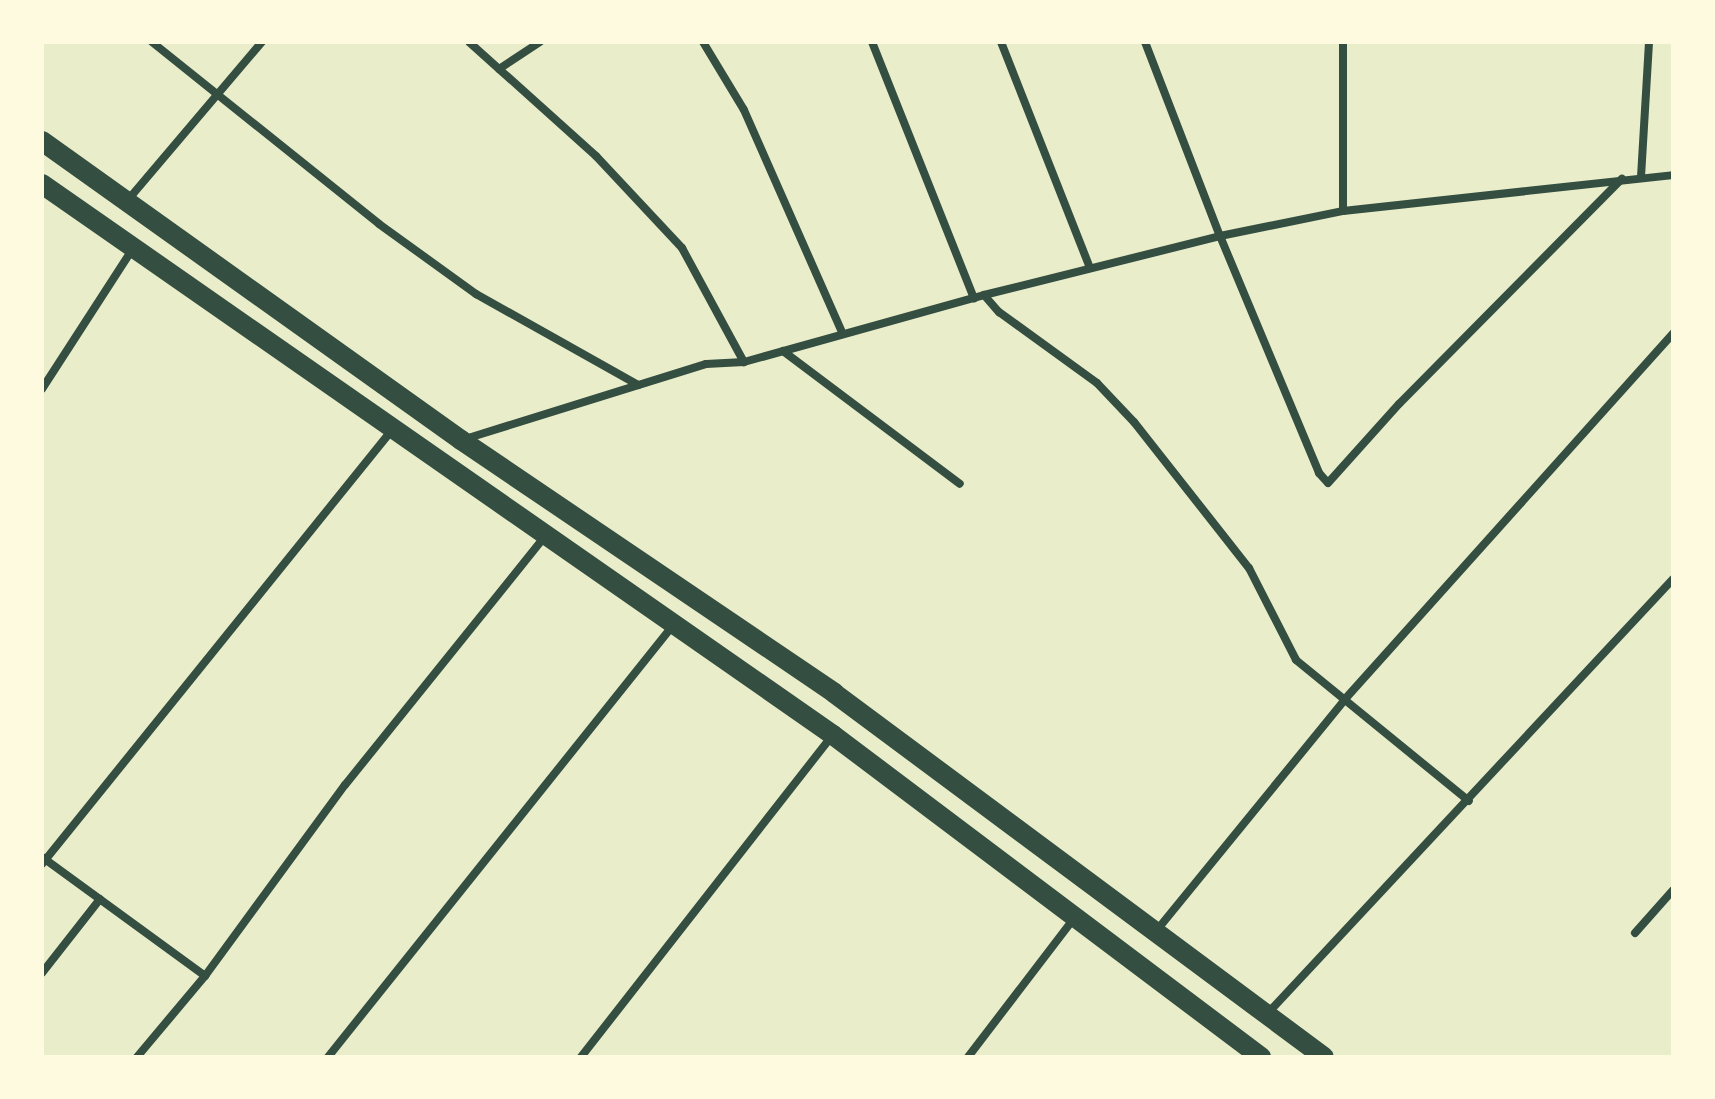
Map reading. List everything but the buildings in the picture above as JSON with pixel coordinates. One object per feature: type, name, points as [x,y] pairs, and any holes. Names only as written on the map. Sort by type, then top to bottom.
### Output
[{"type":"main road","points":[[42,141],[461,440],[834,693],[1324,1057]]},
{"type":"main road","points":[[42,184],[833,735],[1261,1057]]},
{"type":"street","points":[[152,42],[379,224],[476,294],[638,385]]},
{"type":"street","points":[[127,201],[262,42]]},
{"type":"street","points":[[469,42],[596,156],[682,248],[744,362]]},
{"type":"street","points":[[499,69],[540,42]]},
{"type":"street","points":[[703,42],[744,110],[843,334]]},
{"type":"street","points":[[872,42],[974,298]]},
{"type":"street","points":[[1001,42],[1090,268]]},
{"type":"street","points":[[1145,42],[1220,236],[1319,473],[1328,483],[1399,404],[1622,179]]},
{"type":"street","points":[[1343,42],[1343,211]]},
{"type":"street","points":[[1641,177],[1649,42]]},
{"type":"street","points":[[461,440],[706,364],[744,362],[984,295],[1220,236],[1343,211],[1673,175]]},
{"type":"street","points":[[42,389],[133,249]]},
{"type":"street","points":[[984,295],[999,312],[1097,383],[1134,422],[1249,568],[1296,660],[1469,801]]},
{"type":"street","points":[[1157,930],[1346,698],[1673,333]]},
{"type":"street","points":[[783,351],[960,484]]},
{"type":"street","points":[[205,976],[43,860],[392,429]]},
{"type":"street","points":[[137,1057],[205,976],[345,785],[546,535]]},
{"type":"street","points":[[1268,1013],[1673,579]]},
{"type":"street","points":[[328,1057],[674,623]]},
{"type":"street","points":[[581,1057],[833,735]]},
{"type":"street","points":[[1635,933],[1673,890]]},
{"type":"street","points":[[42,973],[100,899]]},
{"type":"street","points":[[968,1057],[1075,916]]}]
